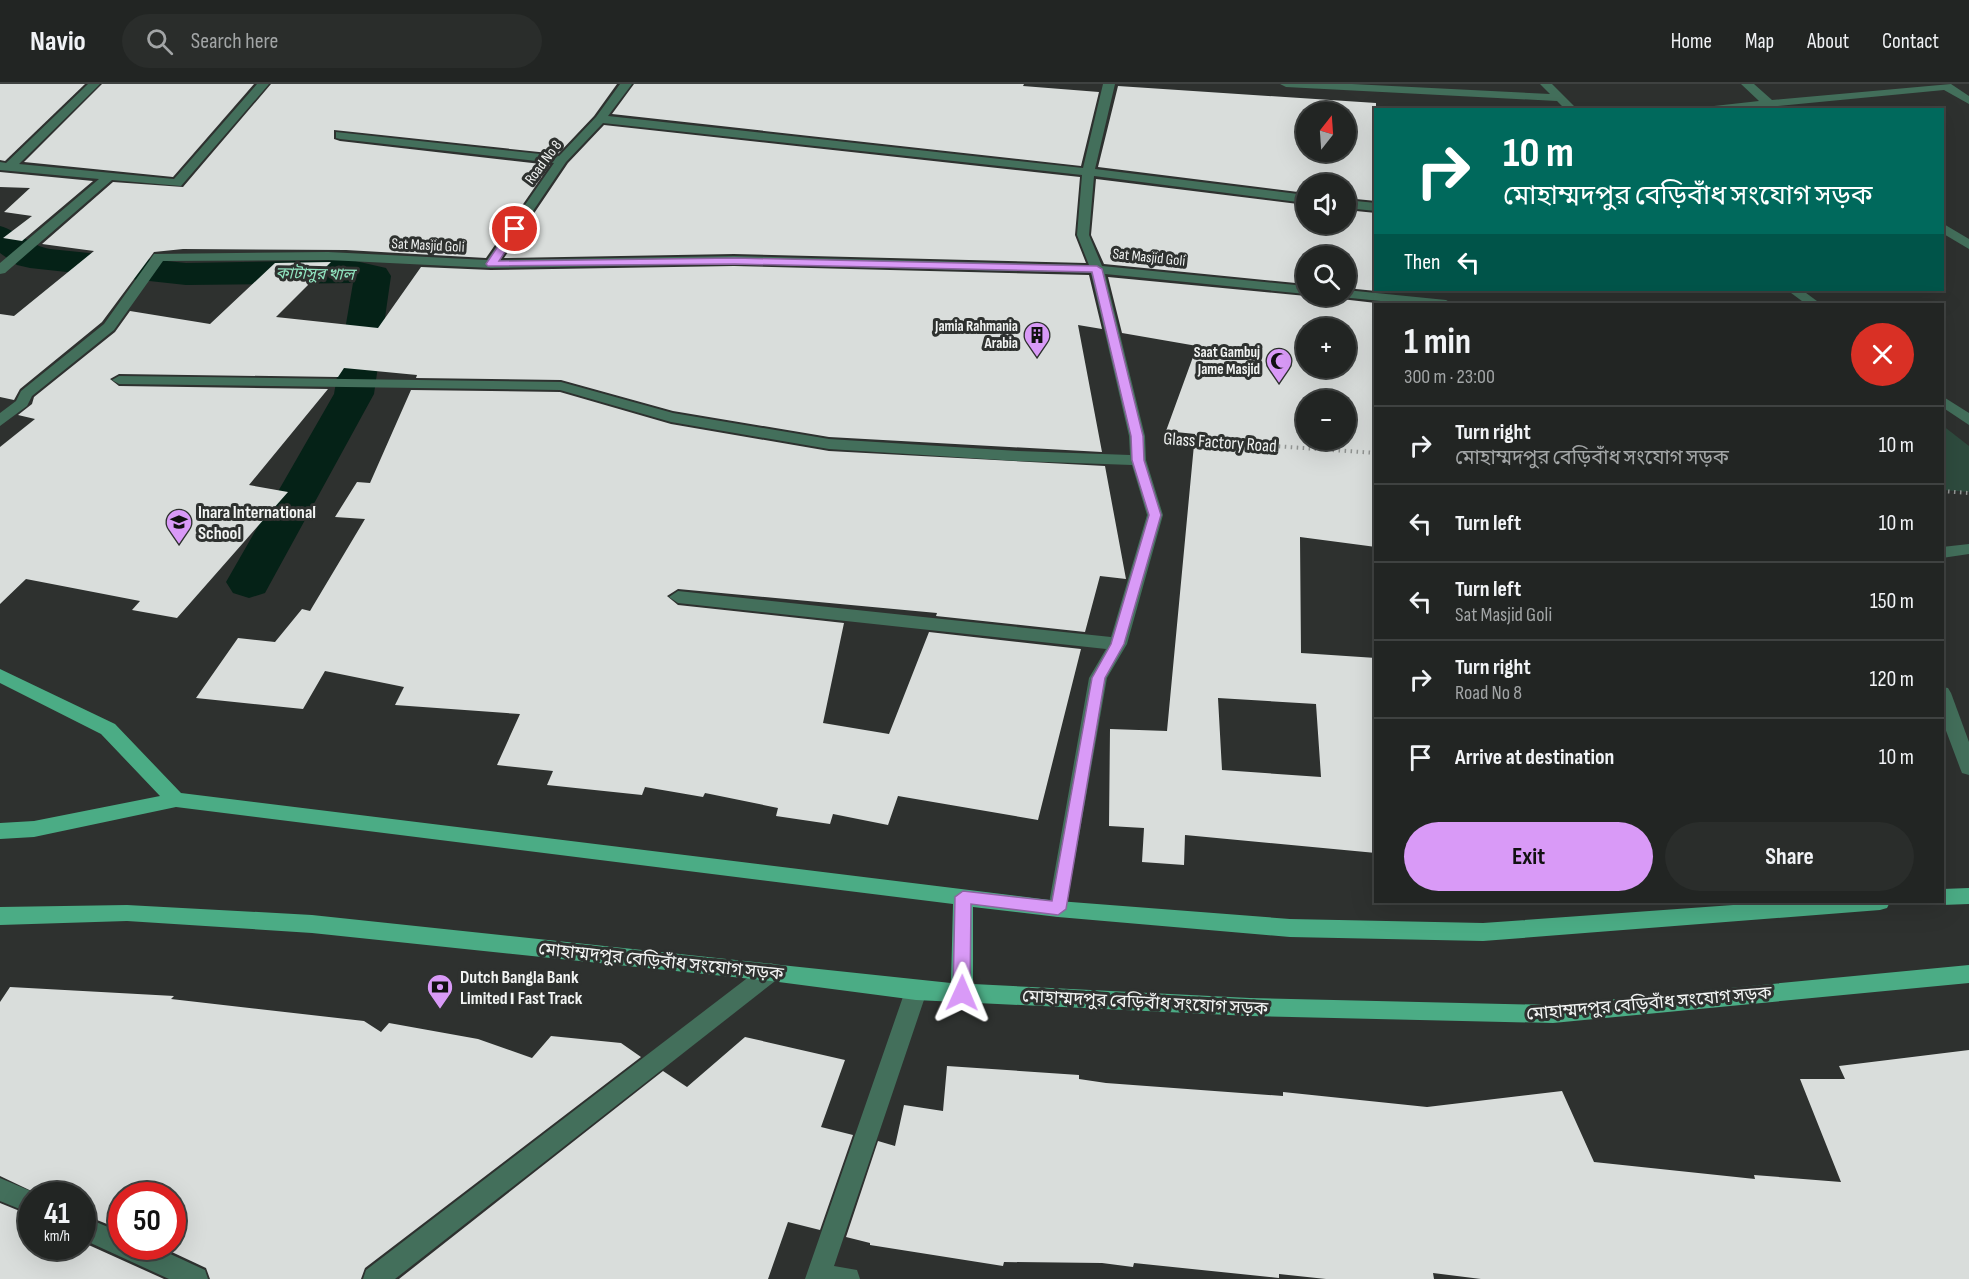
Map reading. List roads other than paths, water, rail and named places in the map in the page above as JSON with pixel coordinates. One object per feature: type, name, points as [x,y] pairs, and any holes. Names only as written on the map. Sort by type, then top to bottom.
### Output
[{"type":"main road","points":[[0,675],[108,729],[176,800]]},
{"type":"main road","points":[[0,831],[34,829],[176,800],[1058,909],[1290,928],[1484,932],[1867,903]]},
{"type":"main road","points":[[1944,897],[1969,896]]},
{"type":"main road","points":[[962,993],[963,897]]},
{"type":"main road","name":"মোহাম্মদপুর বেড়িবাঁধ সংযোগ সড়ক","points":[[0,916],[127,914],[312,924],[771,972],[916,991],[1250,1007],[1553,1014],[1969,974]]},
{"type":"street","points":[[5,166],[94,84]]},
{"type":"street","points":[[5,166],[177,183],[263,84]]},
{"type":"street","name":"Road No 8","points":[[491,264],[562,160],[600,120],[626,84]]},
{"type":"street","points":[[1058,909],[1098,678],[1118,644],[1155,515],[1138,460],[1137,436],[1097,269],[1083,235],[1088,172],[1109,84]]},
{"type":"street","points":[[1286,84],[1559,98]]},
{"type":"street","points":[[1546,84],[1571,108]]},
{"type":"street","points":[[1748,84],[1772,107]]},
{"type":"street","points":[[1750,108],[1945,85],[1969,100]]},
{"type":"street","points":[[600,120],[1088,172],[1296,198]]},
{"type":"street","points":[[340,135],[562,160]]},
{"type":"street","points":[[0,270],[110,176]]},
{"type":"street","points":[[1356,205],[1374,207]]},
{"type":"street","points":[[1944,228],[1969,245]]},
{"type":"street","name":"Sat Masjid Goli","points":[[0,421],[22,403],[26,394],[108,327],[159,257],[327,256],[491,264],[735,261],[1097,269],[1296,289]]},
{"type":"street","points":[[1795,291],[1813,303]]},
{"type":"street","points":[[1356,295],[1436,303]]},
{"type":"street","points":[[119,380],[561,387],[670,417],[829,444],[1018,456],[1138,460]]},
{"type":"street","points":[[1944,401],[1969,420]]},
{"type":"street","points":[[1944,553],[1969,549]]},
{"type":"street","points":[[678,597],[1118,644]]},
{"type":"street","points":[[1944,699],[1969,768]]},
{"type":"street","points":[[375,1279],[771,972]]},
{"type":"street","points":[[848,1279],[817,1278],[916,991]]},
{"type":"street","points":[[0,1189],[18,1197]]},
{"type":"street","points":[[154,1260],[196,1279]]},
{"type":"waterway","name":"কাটাসুর খাল","points":[[0,237],[30,257],[50,260],[186,274],[351,271],[373,276],[354,394],[249,582]]},
{"type":"place","name":"Jamia Rahmania Arabia","points":[[1037,358]]},
{"type":"place","name":"Saat Gambuj Jame Masjid","points":[[1279,384]]},
{"type":"place","name":"Inara International School","points":[[179,545]]},
{"type":"place","name":"Dutch Bangla Bank Limited। Fast Track","points":[[440,1010]]}]
